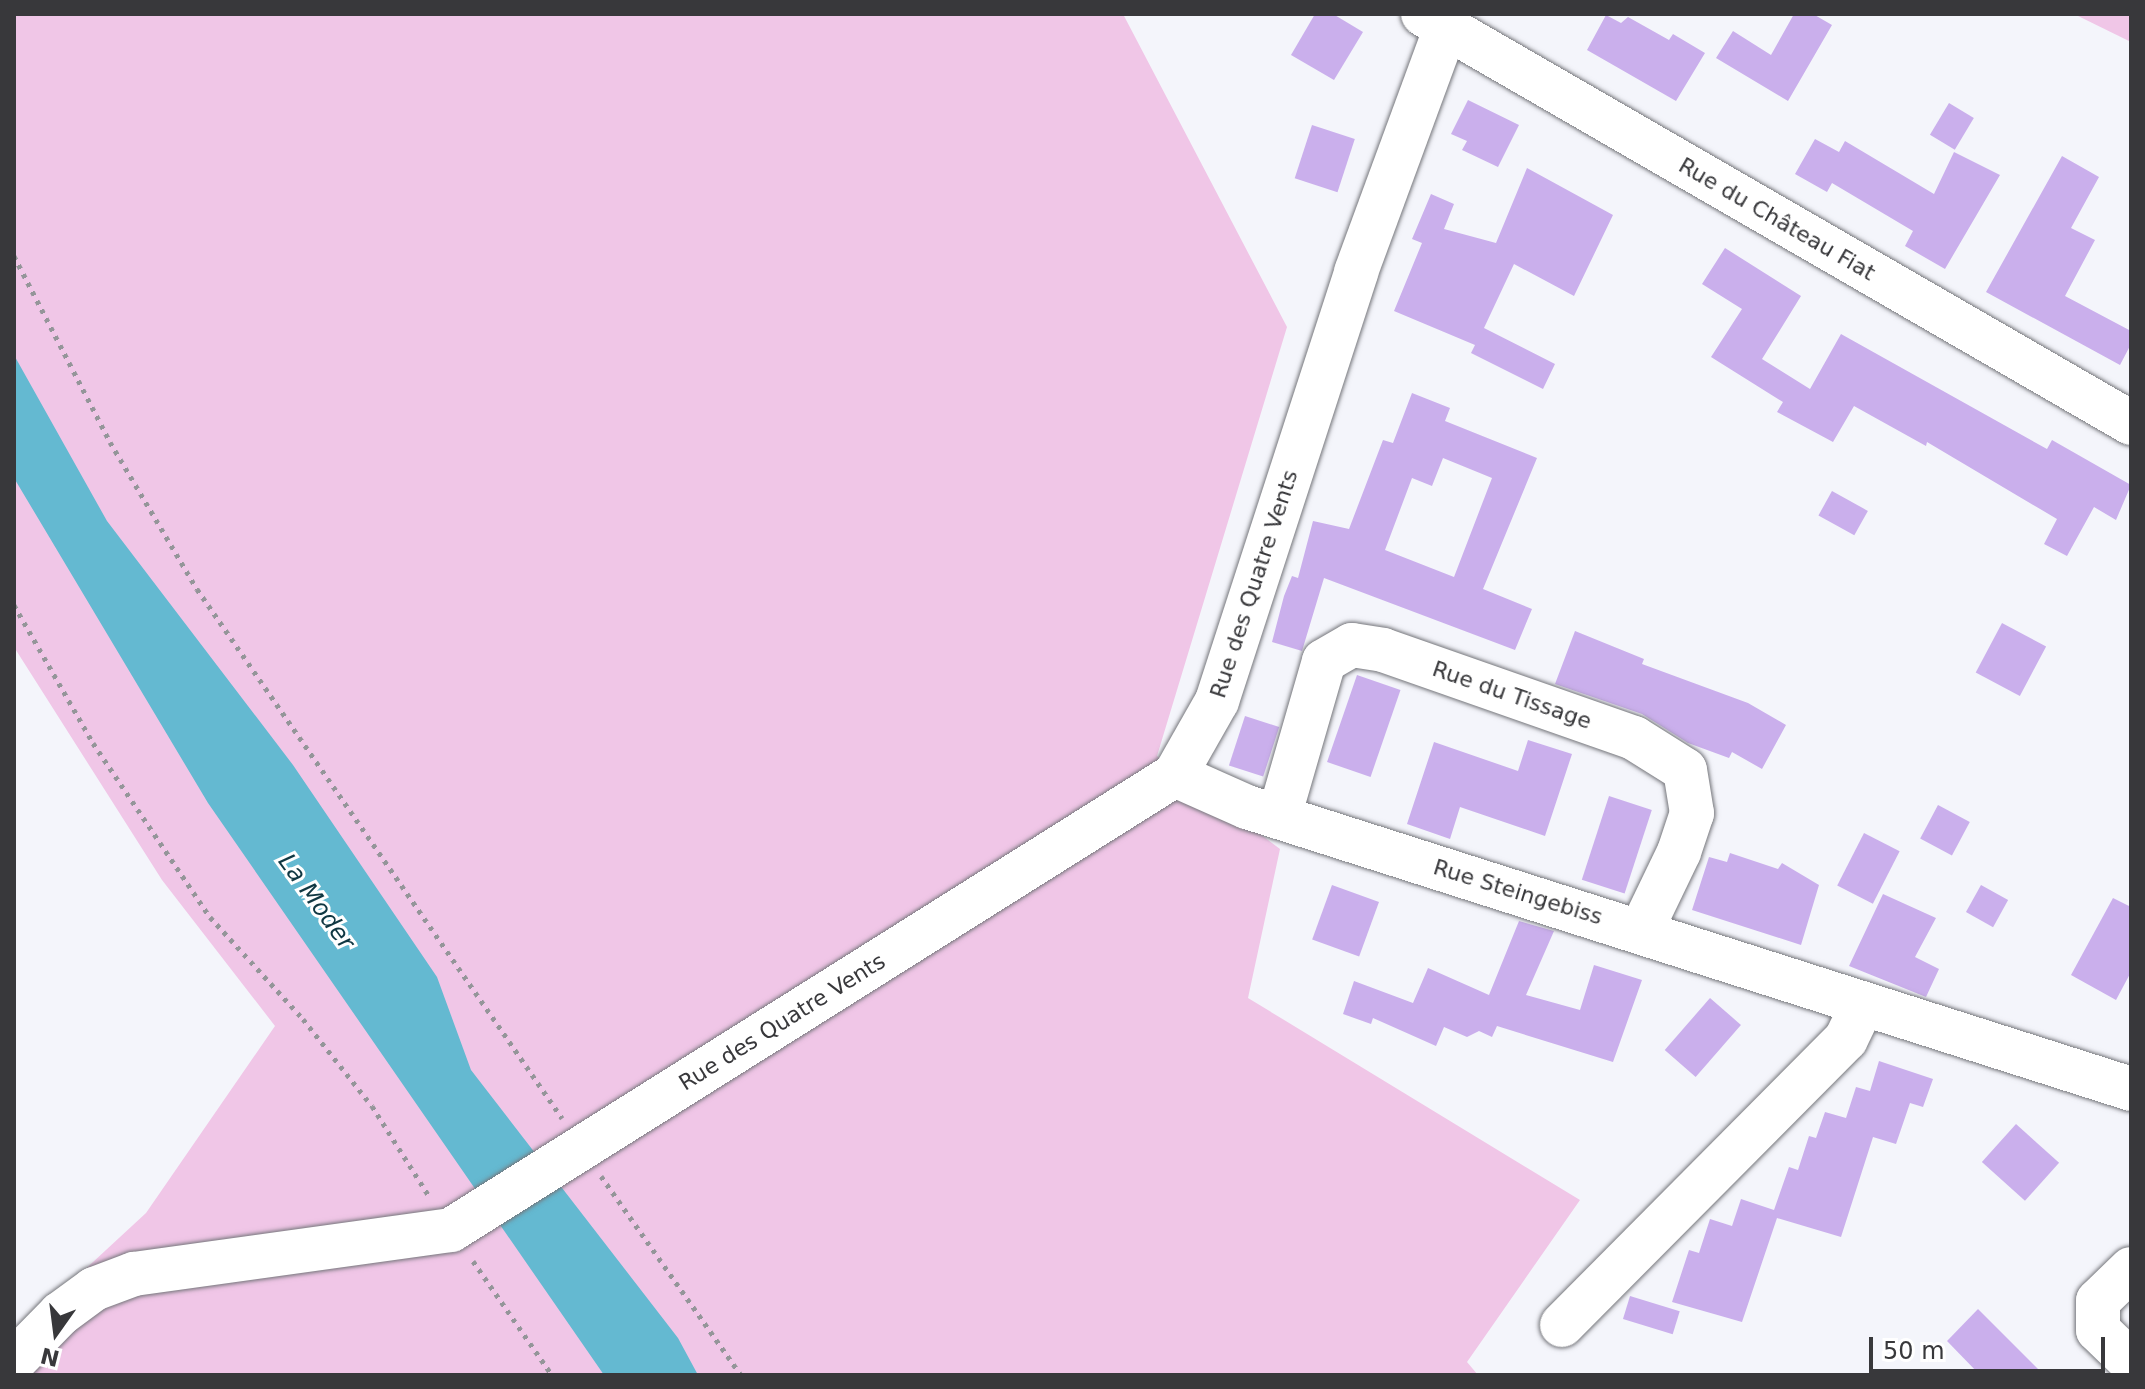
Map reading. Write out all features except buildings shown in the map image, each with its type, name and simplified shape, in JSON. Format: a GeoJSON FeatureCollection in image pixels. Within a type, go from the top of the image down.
{"type":"FeatureCollection","features":[{"type":"Feature","properties":{"kind":"street","name":"Rue du Château Fiat"},"geometry":{"type":"LineString","coordinates":[[1434,21],[2131,423]]}},
{"type":"Feature","properties":{"kind":"street","name":"Rue des Quatre Vents"},"geometry":{"type":"LineString","coordinates":[[451,1230],[1175,775],[1217,701],[1434,21]]}},
{"type":"Feature","properties":{"kind":"street","name":"Rue du Tissage"},"geometry":{"type":"LineString","coordinates":[[1279,817],[1324,661],[1352,645],[1383,650],[1634,738],[1685,770],[1692,813],[1679,852],[1641,931]]}},
{"type":"Feature","properties":{"kind":"street","name":"Rue Steingebiss"},"geometry":{"type":"LineString","coordinates":[[1175,775],[1279,817],[2131,1089]]}},
{"type":"Feature","properties":{"kind":"street"},"geometry":{"type":"LineString","coordinates":[[1562,1325],[1846,1039],[1863,1004]]}},
{"type":"Feature","properties":{"kind":"street"},"geometry":{"type":"LineString","coordinates":[[14,1361],[60,1314],[94,1289],[134,1274],[451,1230]]}},
{"type":"Feature","properties":{"kind":"street"},"geometry":{"type":"LineString","coordinates":[[2131,1269],[2098,1301],[2098,1330],[2131,1362]]}},
{"type":"Feature","properties":{"kind":"path"},"geometry":{"type":"LineString","coordinates":[[14,256],[110,442],[197,589],[574,1152],[741,1375]]}},
{"type":"Feature","properties":{"kind":"path"},"geometry":{"type":"LineString","coordinates":[[14,605],[93,743],[210,917],[303,1019],[372,1106],[451,1230],[552,1375]]}},
{"type":"Feature","properties":{"kind":"shaded area"},"geometry":{"type":"Polygon","coordinates":[[[14,14],[1123,14],[1287,327],[1157,756],[1280,849],[1248,998],[1580,1200],[1467,1362],[1478,1375],[14,1375],[26,1324],[146,1213],[275,1026],[162,880],[14,647],[14,14]]]}},
{"type":"Feature","properties":{"kind":"shaded area"},"geometry":{"type":"Polygon","coordinates":[[[2074,14],[2131,14],[2131,42],[2074,14]]]}},
{"type":"Feature","properties":{"kind":"water","name":"La Moder"},"geometry":{"type":"Polygon","coordinates":[[[14,355],[107,521],[293,765],[437,977],[471,1070],[678,1338],[698,1375],[604,1375],[208,803],[14,478],[14,355]]]}}]}
